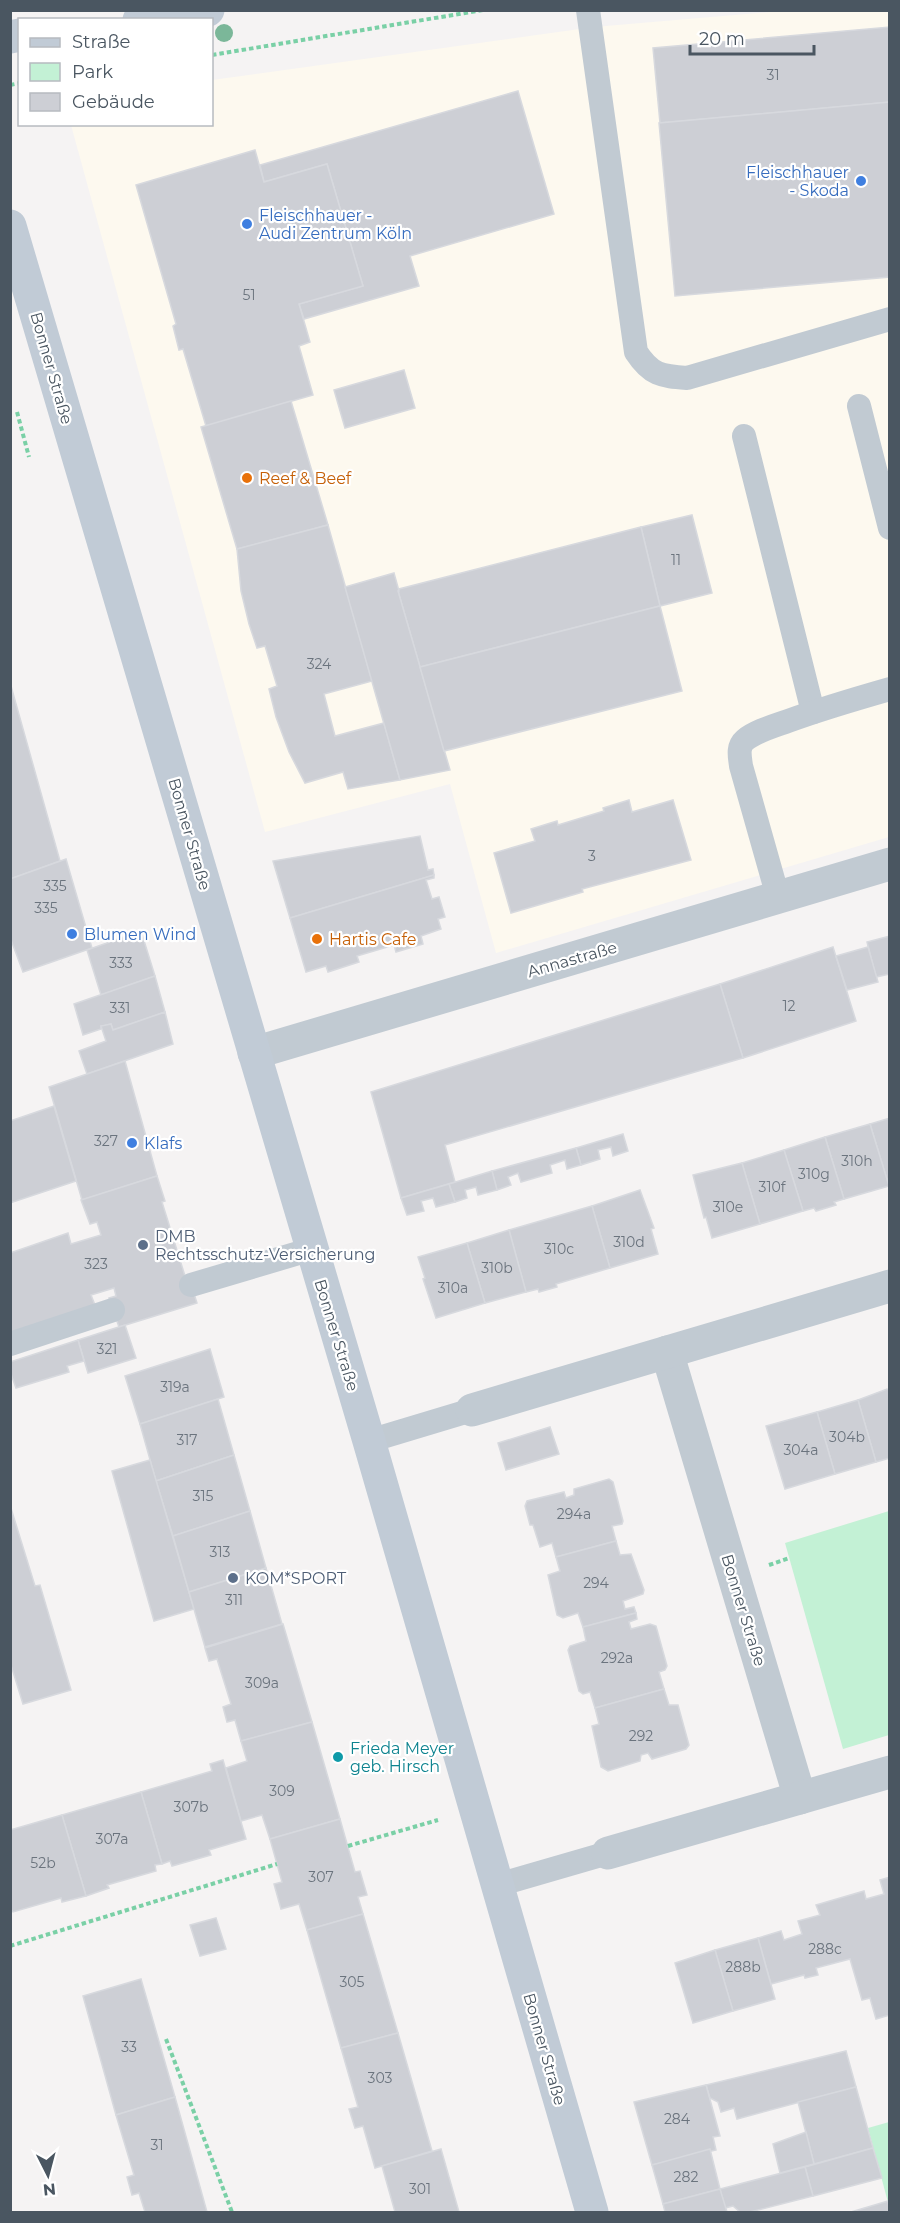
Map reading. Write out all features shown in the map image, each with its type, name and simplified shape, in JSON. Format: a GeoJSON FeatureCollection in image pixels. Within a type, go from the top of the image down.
{"type":"FeatureCollection","features":[{"type":"Feature","properties":{"kind":"main road"},"geometry":{"type":"LineString","coordinates":[[153,18],[208,10]]}},
{"type":"Feature","properties":{"kind":"main road","name":"Bonner Straße"},"geometry":{"type":"LineString","coordinates":[[10,226],[477,1809],[592,2212]]}},
{"type":"Feature","properties":{"kind":"street","name":"Annastraße"},"geometry":{"type":"LineString","coordinates":[[254,1053],[890,864]]}},
{"type":"Feature","properties":{"kind":"street"},"geometry":{"type":"LineString","coordinates":[[472,1410],[890,1286]]}},
{"type":"Feature","properties":{"kind":"street","name":"Bonner Straße"},"geometry":{"type":"LineString","coordinates":[[667,1352],[800,1798]]}},
{"type":"Feature","properties":{"kind":"street"},"geometry":{"type":"LineString","coordinates":[[608,1853],[890,1772]]}},
{"type":"Feature","properties":{"kind":"lane"},"geometry":{"type":"LineString","coordinates":[[588,10],[636,352],[646,368],[664,376],[687,378],[890,319]]}},
{"type":"Feature","properties":{"kind":"lane"},"geometry":{"type":"LineString","coordinates":[[859,406],[890,528]]}},
{"type":"Feature","properties":{"kind":"lane"},"geometry":{"type":"LineString","coordinates":[[744,436],[813,712]]}},
{"type":"Feature","properties":{"kind":"lane"},"geometry":{"type":"LineString","coordinates":[[778,897],[741,766],[739,751],[746,740],[767,729],[813,712],[890,689]]}},
{"type":"Feature","properties":{"kind":"lane"},"geometry":{"type":"LineString","coordinates":[[191,1285],[312,1249]]}},
{"type":"Feature","properties":{"kind":"lane"},"geometry":{"type":"LineString","coordinates":[[10,1344],[113,1310]]}},
{"type":"Feature","properties":{"kind":"lane"},"geometry":{"type":"LineString","coordinates":[[369,1442],[472,1410]]}},
{"type":"Feature","properties":{"kind":"lane"},"geometry":{"type":"LineString","coordinates":[[498,1885],[608,1853]]}},
{"type":"Feature","properties":{"kind":"path"},"geometry":{"type":"LineString","coordinates":[[213,55],[483,10]]}},
{"type":"Feature","properties":{"kind":"path"},"geometry":{"type":"LineString","coordinates":[[17,412],[29,457]]}},
{"type":"Feature","properties":{"kind":"path"},"geometry":{"type":"LineString","coordinates":[[348,1846],[477,1809]]}},
{"type":"Feature","properties":{"kind":"path"},"geometry":{"type":"LineString","coordinates":[[10,1946],[277,1864]]}},
{"type":"Feature","properties":{"kind":"path"},"geometry":{"type":"LineString","coordinates":[[166,2039],[232,2212]]}},
{"type":"Feature","properties":{"kind":"shaded area"},"geometry":{"type":"Polygon","coordinates":[[[783,11],[889,11],[889,837],[496,953],[450,784],[265,832],[71,126],[213,126],[213,80],[594,27],[783,11]]]}},
{"type":"Feature","properties":{"kind":"green space"},"geometry":{"type":"Polygon","coordinates":[[[889,1511],[889,1735],[843,1749],[785,1543],[889,1511]]]}},
{"type":"Feature","properties":{"kind":"green space"},"geometry":{"type":"Polygon","coordinates":[[[889,2122],[889,2206],[868,2128],[889,2122]]]}},
{"type":"Feature","properties":{"kind":"building"},"geometry":{"type":"Polygon","coordinates":[[[890,27],[890,102],[660,123],[653,48],[890,27]]]}},
{"type":"Feature","properties":{"kind":"building"},"geometry":{"type":"Polygon","coordinates":[[[518,91],[554,214],[410,256],[419,286],[304,319],[299,304],[363,286],[327,164],[264,182],[260,165],[518,91]]]}},
{"type":"Feature","properties":{"kind":"building"},"geometry":{"type":"Polygon","coordinates":[[[890,102],[890,277],[675,296],[659,123],[890,102]]]}},
{"type":"Feature","properties":{"kind":"building"},"geometry":{"type":"Polygon","coordinates":[[[255,150],[264,182],[327,164],[363,286],[299,304],[310,342],[299,346],[313,395],[206,426],[183,349],[179,350],[173,326],[176,324],[136,185],[255,150]]]}},
{"type":"Feature","properties":{"kind":"building"},"geometry":{"type":"Polygon","coordinates":[[[404,370],[415,408],[345,428],[334,390],[404,370]]]}},
{"type":"Feature","properties":{"kind":"building"},"geometry":{"type":"Polygon","coordinates":[[[291,401],[328,525],[237,549],[201,427],[291,401]]]}},
{"type":"Feature","properties":{"kind":"building"},"geometry":{"type":"Polygon","coordinates":[[[692,515],[712,593],[660,606],[641,527],[692,515]]]}},
{"type":"Feature","properties":{"kind":"building"},"geometry":{"type":"Polygon","coordinates":[[[328,525],[372,681],[324,694],[335,736],[384,723],[400,780],[348,789],[343,772],[305,783],[289,752],[276,717],[269,689],[277,686],[265,646],[257,648],[249,624],[241,591],[237,549],[328,525]]]}},
{"type":"Feature","properties":{"kind":"building"},"geometry":{"type":"Polygon","coordinates":[[[641,527],[660,606],[420,667],[399,589],[641,527]]]}},
{"type":"Feature","properties":{"kind":"building"},"geometry":{"type":"Polygon","coordinates":[[[394,573],[450,770],[400,780],[345,587],[394,573]]]}},
{"type":"Feature","properties":{"kind":"building"},"geometry":{"type":"Polygon","coordinates":[[[660,606],[682,691],[444,751],[420,667],[660,606]]]}},
{"type":"Feature","properties":{"kind":"building"},"geometry":{"type":"Polygon","coordinates":[[[10,686],[60,861],[10,879],[10,686]]]}},
{"type":"Feature","properties":{"kind":"building"},"geometry":{"type":"Polygon","coordinates":[[[629,800],[632,812],[673,800],[691,860],[582,889],[583,892],[511,913],[494,853],[535,841],[531,829],[557,821],[558,825],[604,811],[603,808],[629,800]]]}},
{"type":"Feature","properties":{"kind":"building"},"geometry":{"type":"Polygon","coordinates":[[[420,836],[428,870],[433,869],[434,875],[290,918],[273,861],[420,836]]]}},
{"type":"Feature","properties":{"kind":"building"},"geometry":{"type":"Polygon","coordinates":[[[66,859],[92,948],[23,972],[10,937],[10,879],[66,859]]]}},
{"type":"Feature","properties":{"kind":"building"},"geometry":{"type":"Polygon","coordinates":[[[434,875],[434,878],[426,880],[432,899],[439,897],[445,917],[438,919],[441,929],[421,936],[423,944],[396,952],[394,945],[357,956],[359,962],[328,972],[326,966],[306,972],[290,918],[434,875]]]}},
{"type":"Feature","properties":{"kind":"building"},"geometry":{"type":"Polygon","coordinates":[[[141,931],[155,976],[101,995],[87,950],[141,931]]]}},
{"type":"Feature","properties":{"kind":"building"},"geometry":{"type":"Polygon","coordinates":[[[890,936],[890,974],[876,977],[867,942],[890,936]]]}},
{"type":"Feature","properties":{"kind":"building"},"geometry":{"type":"Polygon","coordinates":[[[833,947],[856,1021],[743,1058],[720,984],[833,947]]]}},
{"type":"Feature","properties":{"kind":"building"},"geometry":{"type":"Polygon","coordinates":[[[868,947],[878,982],[847,990],[836,956],[868,947]]]}},
{"type":"Feature","properties":{"kind":"building"},"geometry":{"type":"Polygon","coordinates":[[[155,976],[165,1012],[113,1030],[111,1024],[101,1026],[101,1029],[83,1035],[74,1004],[155,976]]]}},
{"type":"Feature","properties":{"kind":"building"},"geometry":{"type":"Polygon","coordinates":[[[720,984],[743,1058],[445,1145],[455,1182],[401,1198],[371,1092],[720,984]]]}},
{"type":"Feature","properties":{"kind":"building"},"geometry":{"type":"Polygon","coordinates":[[[165,1012],[173,1044],[87,1074],[79,1051],[106,1041],[101,1026],[111,1024],[113,1030],[165,1012]]]}},
{"type":"Feature","properties":{"kind":"building"},"geometry":{"type":"Polygon","coordinates":[[[125,1061],[157,1176],[82,1200],[49,1087],[125,1061]]]}},
{"type":"Feature","properties":{"kind":"building"},"geometry":{"type":"Polygon","coordinates":[[[54,1106],[76,1181],[10,1203],[10,1121],[54,1106]]]}},
{"type":"Feature","properties":{"kind":"building"},"geometry":{"type":"Polygon","coordinates":[[[890,1118],[890,1186],[889,1186],[870,1124],[890,1118]]]}},
{"type":"Feature","properties":{"kind":"building"},"geometry":{"type":"Polygon","coordinates":[[[870,1124],[889,1186],[844,1199],[825,1137],[870,1124]]]}},
{"type":"Feature","properties":{"kind":"building"},"geometry":{"type":"Polygon","coordinates":[[[623,1134],[628,1151],[613,1156],[611,1147],[598,1150],[600,1159],[581,1165],[576,1148],[623,1134]]]}},
{"type":"Feature","properties":{"kind":"building"},"geometry":{"type":"Polygon","coordinates":[[[825,1137],[844,1199],[834,1202],[836,1205],[816,1211],[814,1208],[803,1211],[784,1150],[825,1137]]]}},
{"type":"Feature","properties":{"kind":"building"},"geometry":{"type":"Polygon","coordinates":[[[576,1148],[581,1165],[567,1169],[565,1160],[550,1165],[552,1173],[521,1182],[518,1173],[508,1177],[511,1185],[497,1190],[492,1171],[576,1148]]]}},
{"type":"Feature","properties":{"kind":"building"},"geometry":{"type":"Polygon","coordinates":[[[784,1150],[803,1211],[760,1224],[742,1163],[784,1150]]]}},
{"type":"Feature","properties":{"kind":"building"},"geometry":{"type":"Polygon","coordinates":[[[742,1163],[760,1224],[712,1238],[706,1217],[704,1218],[693,1175],[742,1163]]]}},
{"type":"Feature","properties":{"kind":"building"},"geometry":{"type":"Polygon","coordinates":[[[492,1171],[497,1190],[478,1195],[476,1187],[465,1190],[467,1198],[455,1202],[449,1184],[492,1171]]]}},
{"type":"Feature","properties":{"kind":"building"},"geometry":{"type":"Polygon","coordinates":[[[157,1176],[165,1201],[162,1202],[185,1276],[188,1275],[197,1303],[119,1327],[109,1298],[116,1296],[114,1288],[91,1295],[95,1305],[10,1335],[10,1253],[68,1233],[71,1244],[101,1235],[97,1222],[90,1224],[81,1200],[157,1176]]]}},
{"type":"Feature","properties":{"kind":"building"},"geometry":{"type":"Polygon","coordinates":[[[449,1184],[455,1202],[436,1207],[433,1198],[421,1201],[424,1211],[407,1215],[401,1198],[449,1184]]]}},
{"type":"Feature","properties":{"kind":"building"},"geometry":{"type":"Polygon","coordinates":[[[640,1190],[654,1228],[651,1229],[658,1254],[610,1268],[592,1206],[640,1190]]]}},
{"type":"Feature","properties":{"kind":"building"},"geometry":{"type":"Polygon","coordinates":[[[592,1206],[610,1268],[556,1284],[557,1287],[539,1292],[538,1289],[526,1292],[509,1230],[592,1206]]]}},
{"type":"Feature","properties":{"kind":"building"},"geometry":{"type":"Polygon","coordinates":[[[509,1230],[526,1292],[485,1303],[467,1243],[509,1230]]]}},
{"type":"Feature","properties":{"kind":"building"},"geometry":{"type":"Polygon","coordinates":[[[467,1243],[485,1303],[436,1318],[418,1257],[467,1243]]]}},
{"type":"Feature","properties":{"kind":"building"},"geometry":{"type":"Polygon","coordinates":[[[125,1325],[136,1358],[88,1373],[78,1340],[125,1325]]]}},
{"type":"Feature","properties":{"kind":"building"},"geometry":{"type":"Polygon","coordinates":[[[78,1340],[84,1361],[67,1366],[69,1372],[16,1388],[10,1371],[10,1362],[78,1340]]]}},
{"type":"Feature","properties":{"kind":"building"},"geometry":{"type":"Polygon","coordinates":[[[210,1349],[224,1397],[140,1424],[125,1376],[210,1349]]]}},
{"type":"Feature","properties":{"kind":"building"},"geometry":{"type":"Polygon","coordinates":[[[887,1389],[890,1391],[890,1458],[876,1462],[858,1400],[887,1389]]]}},
{"type":"Feature","properties":{"kind":"building"},"geometry":{"type":"Polygon","coordinates":[[[218,1399],[234,1455],[156,1481],[140,1424],[218,1399]]]}},
{"type":"Feature","properties":{"kind":"building"},"geometry":{"type":"Polygon","coordinates":[[[858,1400],[876,1462],[835,1474],[817,1412],[858,1400]]]}},
{"type":"Feature","properties":{"kind":"building"},"geometry":{"type":"Polygon","coordinates":[[[817,1412],[835,1474],[785,1489],[766,1426],[817,1412]]]}},
{"type":"Feature","properties":{"kind":"building"},"geometry":{"type":"Polygon","coordinates":[[[550,1427],[559,1454],[506,1470],[498,1443],[550,1427]]]}},
{"type":"Feature","properties":{"kind":"building"},"geometry":{"type":"Polygon","coordinates":[[[234,1455],[250,1511],[173,1536],[156,1481],[234,1455]]]}},
{"type":"Feature","properties":{"kind":"building"},"geometry":{"type":"Polygon","coordinates":[[[150,1460],[194,1609],[154,1621],[112,1471],[150,1460]]]}},
{"type":"Feature","properties":{"kind":"building"},"geometry":{"type":"Polygon","coordinates":[[[609,1479],[613,1482],[623,1521],[622,1524],[612,1526],[616,1541],[556,1557],[552,1543],[540,1547],[533,1525],[530,1525],[525,1506],[527,1501],[564,1492],[566,1498],[574,1495],[574,1489],[609,1479]]]}},
{"type":"Feature","properties":{"kind":"building"},"geometry":{"type":"Polygon","coordinates":[[[10,1505],[35,1586],[40,1585],[71,1690],[23,1704],[10,1662],[10,1505]]]}},
{"type":"Feature","properties":{"kind":"building"},"geometry":{"type":"Polygon","coordinates":[[[250,1511],[266,1568],[189,1592],[173,1536],[250,1511]]]}},
{"type":"Feature","properties":{"kind":"building"},"geometry":{"type":"Polygon","coordinates":[[[616,1541],[620,1555],[631,1554],[644,1590],[643,1594],[623,1601],[625,1609],[634,1607],[636,1613],[583,1627],[578,1613],[563,1618],[557,1615],[548,1575],[560,1571],[556,1557],[616,1541]]]}},
{"type":"Feature","properties":{"kind":"building"},"geometry":{"type":"Polygon","coordinates":[[[266,1568],[282,1624],[205,1647],[189,1592],[266,1568]]]}},
{"type":"Feature","properties":{"kind":"building"},"geometry":{"type":"Polygon","coordinates":[[[636,1613],[637,1619],[629,1622],[631,1629],[650,1624],[656,1626],[667,1666],[665,1670],[659,1672],[664,1689],[595,1708],[590,1692],[583,1694],[579,1691],[568,1650],[570,1646],[586,1641],[583,1627],[636,1613]]]}},
{"type":"Feature","properties":{"kind":"building"},"geometry":{"type":"Polygon","coordinates":[[[283,1624],[312,1722],[241,1741],[235,1720],[227,1722],[223,1707],[231,1704],[217,1659],[209,1661],[205,1648],[283,1624]]]}},
{"type":"Feature","properties":{"kind":"building"},"geometry":{"type":"Polygon","coordinates":[[[664,1689],[669,1705],[678,1705],[689,1745],[686,1749],[652,1759],[648,1753],[641,1755],[640,1761],[608,1771],[601,1767],[592,1726],[599,1724],[595,1708],[664,1689]]]}},
{"type":"Feature","properties":{"kind":"building"},"geometry":{"type":"Polygon","coordinates":[[[312,1722],[340,1819],[270,1839],[262,1815],[241,1821],[226,1768],[247,1761],[241,1741],[312,1722]]]}},
{"type":"Feature","properties":{"kind":"building"},"geometry":{"type":"Polygon","coordinates":[[[223,1760],[246,1839],[209,1850],[211,1855],[172,1866],[170,1861],[162,1864],[141,1792],[212,1771],[210,1764],[223,1760]]]}},
{"type":"Feature","properties":{"kind":"building"},"geometry":{"type":"Polygon","coordinates":[[[141,1792],[162,1864],[155,1865],[156,1871],[107,1885],[109,1888],[86,1896],[62,1815],[141,1792]]]}},
{"type":"Feature","properties":{"kind":"building"},"geometry":{"type":"Polygon","coordinates":[[[62,1815],[86,1896],[62,1902],[61,1898],[13,1912],[10,1908],[10,1830],[62,1815]]]}},
{"type":"Feature","properties":{"kind":"building"},"geometry":{"type":"Polygon","coordinates":[[[340,1819],[355,1872],[360,1871],[367,1895],[358,1897],[363,1914],[307,1930],[299,1904],[281,1909],[274,1884],[282,1882],[270,1839],[340,1819]]]}},
{"type":"Feature","properties":{"kind":"building"},"geometry":{"type":"Polygon","coordinates":[[[890,1877],[890,2015],[876,2019],[870,1998],[862,2000],[850,1959],[816,1968],[818,1975],[805,1978],[804,1975],[771,1984],[758,1938],[781,1931],[784,1940],[802,1934],[798,1921],[820,1915],[816,1905],[864,1891],[866,1899],[884,1894],[880,1880],[890,1877]]]}},
{"type":"Feature","properties":{"kind":"building"},"geometry":{"type":"Polygon","coordinates":[[[363,1914],[398,2033],[341,2048],[307,1930],[363,1914]]]}},
{"type":"Feature","properties":{"kind":"building"},"geometry":{"type":"Polygon","coordinates":[[[216,1918],[226,1949],[200,1956],[190,1925],[216,1918]]]}},
{"type":"Feature","properties":{"kind":"building"},"geometry":{"type":"Polygon","coordinates":[[[758,1938],[775,1999],[733,2011],[715,1950],[758,1938]]]}},
{"type":"Feature","properties":{"kind":"building"},"geometry":{"type":"Polygon","coordinates":[[[715,1950],[733,2011],[693,2023],[675,1963],[715,1950]]]}},
{"type":"Feature","properties":{"kind":"building"},"geometry":{"type":"Polygon","coordinates":[[[141,1979],[175,2097],[116,2115],[83,1996],[141,1979]]]}},
{"type":"Feature","properties":{"kind":"building"},"geometry":{"type":"Polygon","coordinates":[[[398,2033],[432,2151],[375,2168],[363,2126],[355,2128],[349,2109],[358,2107],[341,2048],[398,2033]]]}},
{"type":"Feature","properties":{"kind":"building"},"geometry":{"type":"Polygon","coordinates":[[[846,2051],[856,2087],[737,2119],[734,2108],[721,2112],[718,2102],[710,2098],[706,2085],[846,2051]]]}},
{"type":"Feature","properties":{"kind":"building"},"geometry":{"type":"Polygon","coordinates":[[[706,2085],[720,2136],[713,2137],[716,2150],[652,2165],[634,2102],[706,2085]]]}},
{"type":"Feature","properties":{"kind":"building"},"geometry":{"type":"Polygon","coordinates":[[[856,2087],[873,2148],[814,2164],[798,2102],[856,2087]]]}},
{"type":"Feature","properties":{"kind":"building"},"geometry":{"type":"Polygon","coordinates":[[[175,2097],[207,2212],[145,2212],[139,2193],[132,2195],[127,2177],[134,2175],[116,2115],[175,2097]]]}},
{"type":"Feature","properties":{"kind":"building"},"geometry":{"type":"Polygon","coordinates":[[[806,2132],[814,2164],[780,2173],[773,2144],[806,2132]]]}},
{"type":"Feature","properties":{"kind":"building"},"geometry":{"type":"Polygon","coordinates":[[[873,2148],[882,2178],[813,2196],[805,2167],[873,2148]]]}},
{"type":"Feature","properties":{"kind":"building"},"geometry":{"type":"Polygon","coordinates":[[[441,2149],[459,2212],[395,2212],[382,2166],[441,2149]]]}},
{"type":"Feature","properties":{"kind":"building"},"geometry":{"type":"Polygon","coordinates":[[[710,2149],[720,2189],[663,2204],[652,2165],[710,2149]]]}},
{"type":"Feature","properties":{"kind":"building"},"geometry":{"type":"Polygon","coordinates":[[[805,2167],[813,2196],[750,2212],[740,2212],[733,2206],[725,2208],[720,2189],[805,2167]]]}},
{"type":"Feature","properties":{"kind":"building"},"geometry":{"type":"Polygon","coordinates":[[[720,2189],[727,2212],[665,2212],[663,2204],[720,2189]]]}},
{"type":"Feature","properties":{"kind":"building"},"geometry":{"type":"Polygon","coordinates":[[[888,2201],[890,2212],[851,2212],[888,2201]]]}},
{"type":"Feature","properties":{"kind":"place","name":"Fleischhauer - Skoda"},"geometry":{"type":"Point","coordinates":[861,181]}},
{"type":"Feature","properties":{"kind":"place","name":"Fleischhauer - Audi Zentrum Köln"},"geometry":{"type":"Point","coordinates":[247,224]}},
{"type":"Feature","properties":{"kind":"place","name":"Reef & Beef"},"geometry":{"type":"Point","coordinates":[247,478]}},
{"type":"Feature","properties":{"kind":"place","name":"Blumen Wind"},"geometry":{"type":"Point","coordinates":[72,934]}},
{"type":"Feature","properties":{"kind":"place","name":"Hartis Cafe"},"geometry":{"type":"Point","coordinates":[317,939]}},
{"type":"Feature","properties":{"kind":"place","name":"Klafs"},"geometry":{"type":"Point","coordinates":[132,1143]}},
{"type":"Feature","properties":{"kind":"place","name":"DMB Rechtsschutz-Versicherung"},"geometry":{"type":"Point","coordinates":[143,1245]}},
{"type":"Feature","properties":{"kind":"place","name":"KOM*SPORT"},"geometry":{"type":"Point","coordinates":[233,1578]}},
{"type":"Feature","properties":{"kind":"place","name":"Frieda Meyer geb. Hirsch"},"geometry":{"type":"Point","coordinates":[338,1757]}}]}
